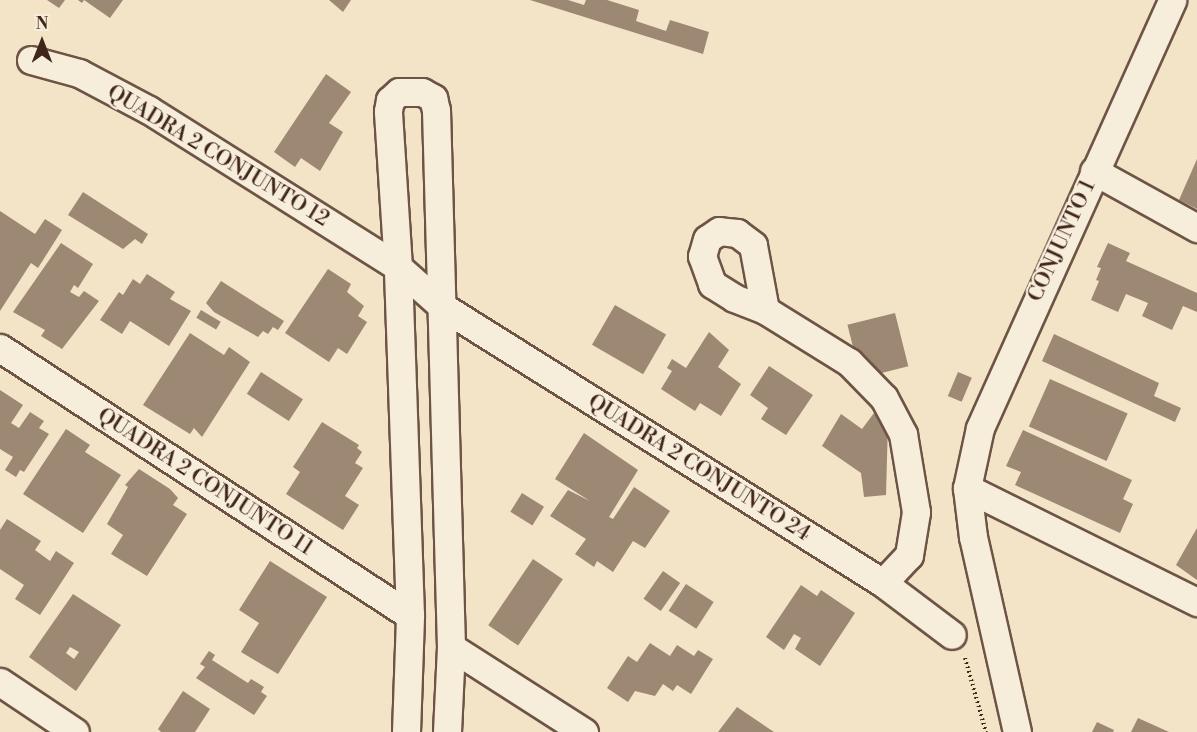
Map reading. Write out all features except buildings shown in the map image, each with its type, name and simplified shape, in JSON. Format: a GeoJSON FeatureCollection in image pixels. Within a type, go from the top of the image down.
{"type":"FeatureCollection","features":[{"type":"Feature","properties":{"kind":"street","name":"CONJUNTO 1"},"geometry":{"type":"LineString","coordinates":[[967,488],[984,417],[1172,0]]}},
{"type":"Feature","properties":{"kind":"street","name":"QUADRA 2 CONJUNTO 12"},"geometry":{"type":"LineString","coordinates":[[31,60],[79,73],[149,110],[398,267],[443,306]]}},
{"type":"Feature","properties":{"kind":"street"},"geometry":{"type":"LineString","coordinates":[[406,732],[410,615],[398,267],[388,111],[390,100],[399,93],[422,93],[432,98],[436,110],[451,647],[447,732]]}},
{"type":"Feature","properties":{"kind":"street"},"geometry":{"type":"LineString","coordinates":[[1094,171],[1197,228]]}},
{"type":"Feature","properties":{"kind":"street","name":"QUADRA 2 CONJUNTO 24"},"geometry":{"type":"LineString","coordinates":[[443,306],[883,583],[952,635]]}},
{"type":"Feature","properties":{"kind":"street"},"geometry":{"type":"LineString","coordinates":[[765,310],[849,362],[884,398],[903,434],[916,512],[909,555],[883,583]]}},
{"type":"Feature","properties":{"kind":"street","name":"QUADRA 2 CONJUNTO 11"},"geometry":{"type":"LineString","coordinates":[[0,348],[410,615]]}},
{"type":"Feature","properties":{"kind":"street"},"geometry":{"type":"LineString","coordinates":[[967,488],[1197,602]]}},
{"type":"Feature","properties":{"kind":"street"},"geometry":{"type":"LineString","coordinates":[[967,488],[973,537],[1017,732]]}},
{"type":"Feature","properties":{"kind":"street"},"geometry":{"type":"LineString","coordinates":[[451,647],[584,732]]}},
{"type":"Feature","properties":{"kind":"street"},"geometry":{"type":"LineString","coordinates":[[0,682],[75,732]]}},
{"type":"Feature","properties":{"kind":"path"},"geometry":{"type":"LineString","coordinates":[[952,635],[966,660],[986,732]]}}]}
